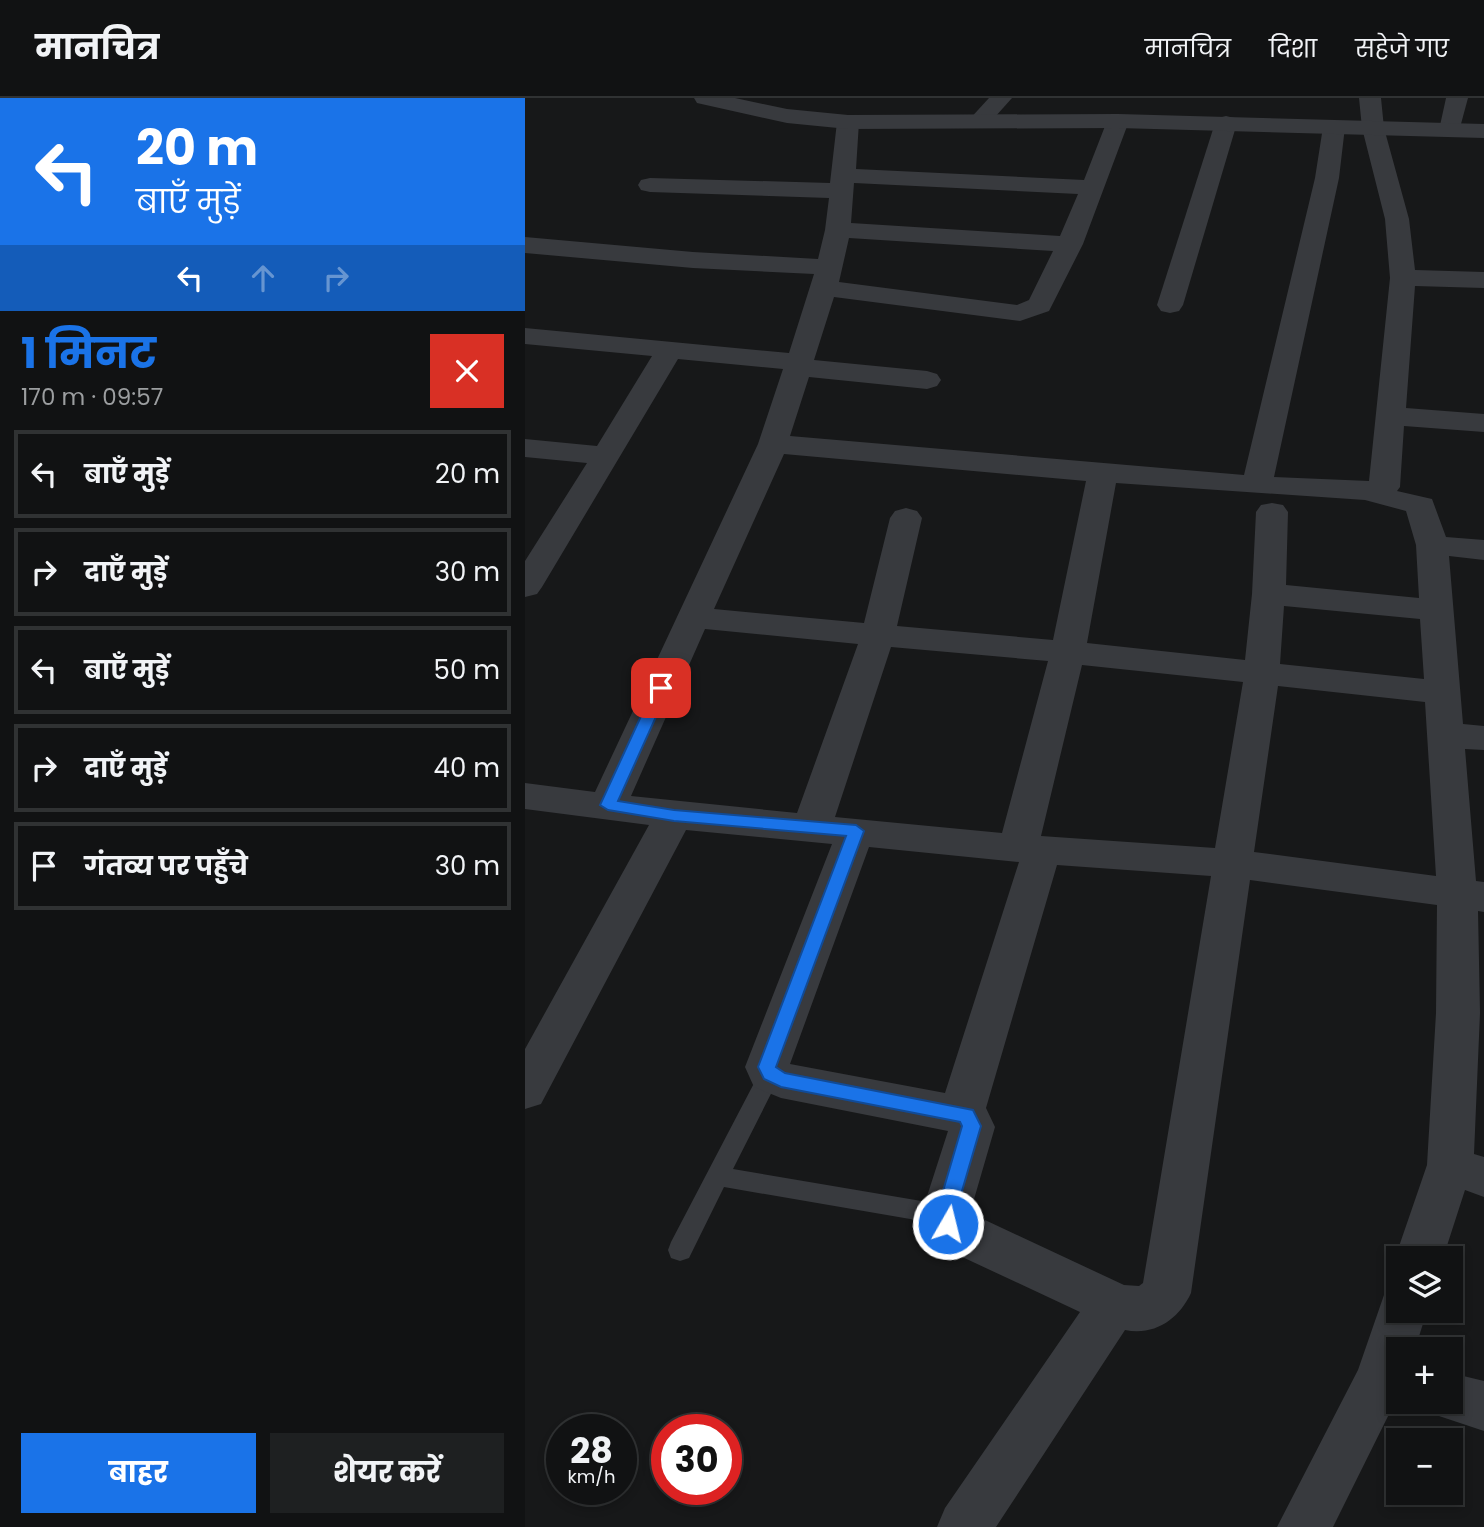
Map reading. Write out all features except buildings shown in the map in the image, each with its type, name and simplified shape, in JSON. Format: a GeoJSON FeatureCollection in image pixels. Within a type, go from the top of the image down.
{"type":"FeatureCollection","features":[{"type":"Feature","properties":{"kind":"street"},"geometry":{"type":"LineString","coordinates":[[705,98],[776,114],[848,122],[1226,122],[1484,131]]}},
{"type":"Feature","properties":{"kind":"street"},"geometry":{"type":"LineString","coordinates":[[978,122],[1001,98]]}},
{"type":"Feature","properties":{"kind":"street"},"geometry":{"type":"LineString","coordinates":[[773,444],[926,455],[1103,473],[1264,499],[1373,491],[1385,485],[1403,278],[1397,219],[1373,128],[1370,98]]}},
{"type":"Feature","properties":{"kind":"street"},"geometry":{"type":"LineString","coordinates":[[1450,130],[1457,98]]}},
{"type":"Feature","properties":{"kind":"street"},"geometry":{"type":"LineString","coordinates":[[525,245],[693,260],[826,278],[1002,311],[1029,311],[1040,305],[1069,244],[1094,188],[1118,121]]}},
{"type":"Feature","properties":{"kind":"street"},"geometry":{"type":"LineString","coordinates":[[608,805],[773,444],[826,278],[838,230],[848,122]]}},
{"type":"Feature","properties":{"kind":"street"},"geometry":{"type":"LineString","coordinates":[[1170,305],[1226,122]]}},
{"type":"Feature","properties":{"kind":"street"},"geometry":{"type":"LineString","coordinates":[[856,831],[767,1067],[770,1074],[781,1080],[970,1119],[972,1126],[946,1215],[948,1224],[960,1233],[1114,1304],[1131,1310],[1153,1307],[1166,1293],[1208,1018],[1235,864],[1262,676],[1262,641],[1269,594],[1264,499],[1327,178],[1333,127]]}},
{"type":"Feature","properties":{"kind":"street"},"geometry":{"type":"LineString","coordinates":[[650,185],[841,183],[1094,188]]}},
{"type":"Feature","properties":{"kind":"street"},"geometry":{"type":"LineString","coordinates":[[838,230],[1069,244]]}},
{"type":"Feature","properties":{"kind":"street"},"geometry":{"type":"LineString","coordinates":[[1403,278],[1484,280]]}},
{"type":"Feature","properties":{"kind":"street"},"geometry":{"type":"LineString","coordinates":[[525,336],[927,380]]}},
{"type":"Feature","properties":{"kind":"street"},"geometry":{"type":"LineString","coordinates":[[525,587],[669,351]]}},
{"type":"Feature","properties":{"kind":"street"},"geometry":{"type":"LineString","coordinates":[[1392,416],[1484,423]]}},
{"type":"Feature","properties":{"kind":"street"},"geometry":{"type":"LineString","coordinates":[[525,448],[607,456]]}},
{"type":"Feature","properties":{"kind":"street"},"geometry":{"type":"LineString","coordinates":[[961,1115],[1030,849],[1103,473]]}},
{"type":"Feature","properties":{"kind":"street"},"geometry":{"type":"LineString","coordinates":[[1373,491],[1385,500],[1421,506],[1432,545],[1444,693],[1465,736],[1471,1015],[1467,1171],[1426,1246]]}},
{"type":"Feature","properties":{"kind":"street"},"geometry":{"type":"LineString","coordinates":[[812,827],[878,635],[906,518]]}},
{"type":"Feature","properties":{"kind":"street"},"geometry":{"type":"LineString","coordinates":[[1432,545],[1484,550]]}},
{"type":"Feature","properties":{"kind":"street"},"geometry":{"type":"LineString","coordinates":[[1269,594],[1436,610]]}},
{"type":"Feature","properties":{"kind":"street"},"geometry":{"type":"LineString","coordinates":[[694,618],[1068,652],[1262,676],[1444,693]]}},
{"type":"Feature","properties":{"kind":"street"},"geometry":{"type":"LineString","coordinates":[[525,796],[674,815],[1030,849],[1235,864],[1470,896]]}},
{"type":"Feature","properties":{"kind":"street"},"geometry":{"type":"LineString","coordinates":[[525,1091],[674,815]]}},
{"type":"Feature","properties":{"kind":"street"},"geometry":{"type":"LineString","coordinates":[[964,1527],[1114,1304]]}},
{"type":"Feature","properties":{"kind":"street"},"geometry":{"type":"LineString","coordinates":[[1304,1527],[1386,1384]]}},
{"type":"Feature","properties":{"kind":"street"},"geometry":{"type":"LineString","coordinates":[[1463,1400],[1484,1406]]}},
{"type":"Feature","properties":{"kind":"lane"},"geometry":{"type":"LineString","coordinates":[[680,1250],[770,1074]]}},
{"type":"Feature","properties":{"kind":"lane"},"geometry":{"type":"LineString","coordinates":[[718,1176],[946,1215]]}},
{"type":"Feature","properties":{"kind":"route"},"geometry":{"type":"LineString","coordinates":[[661,688],[608,805],[674,815],[856,831],[767,1067],[770,1074],[781,1080],[967,1116],[972,1126],[946,1215],[948,1224]]}}]}
